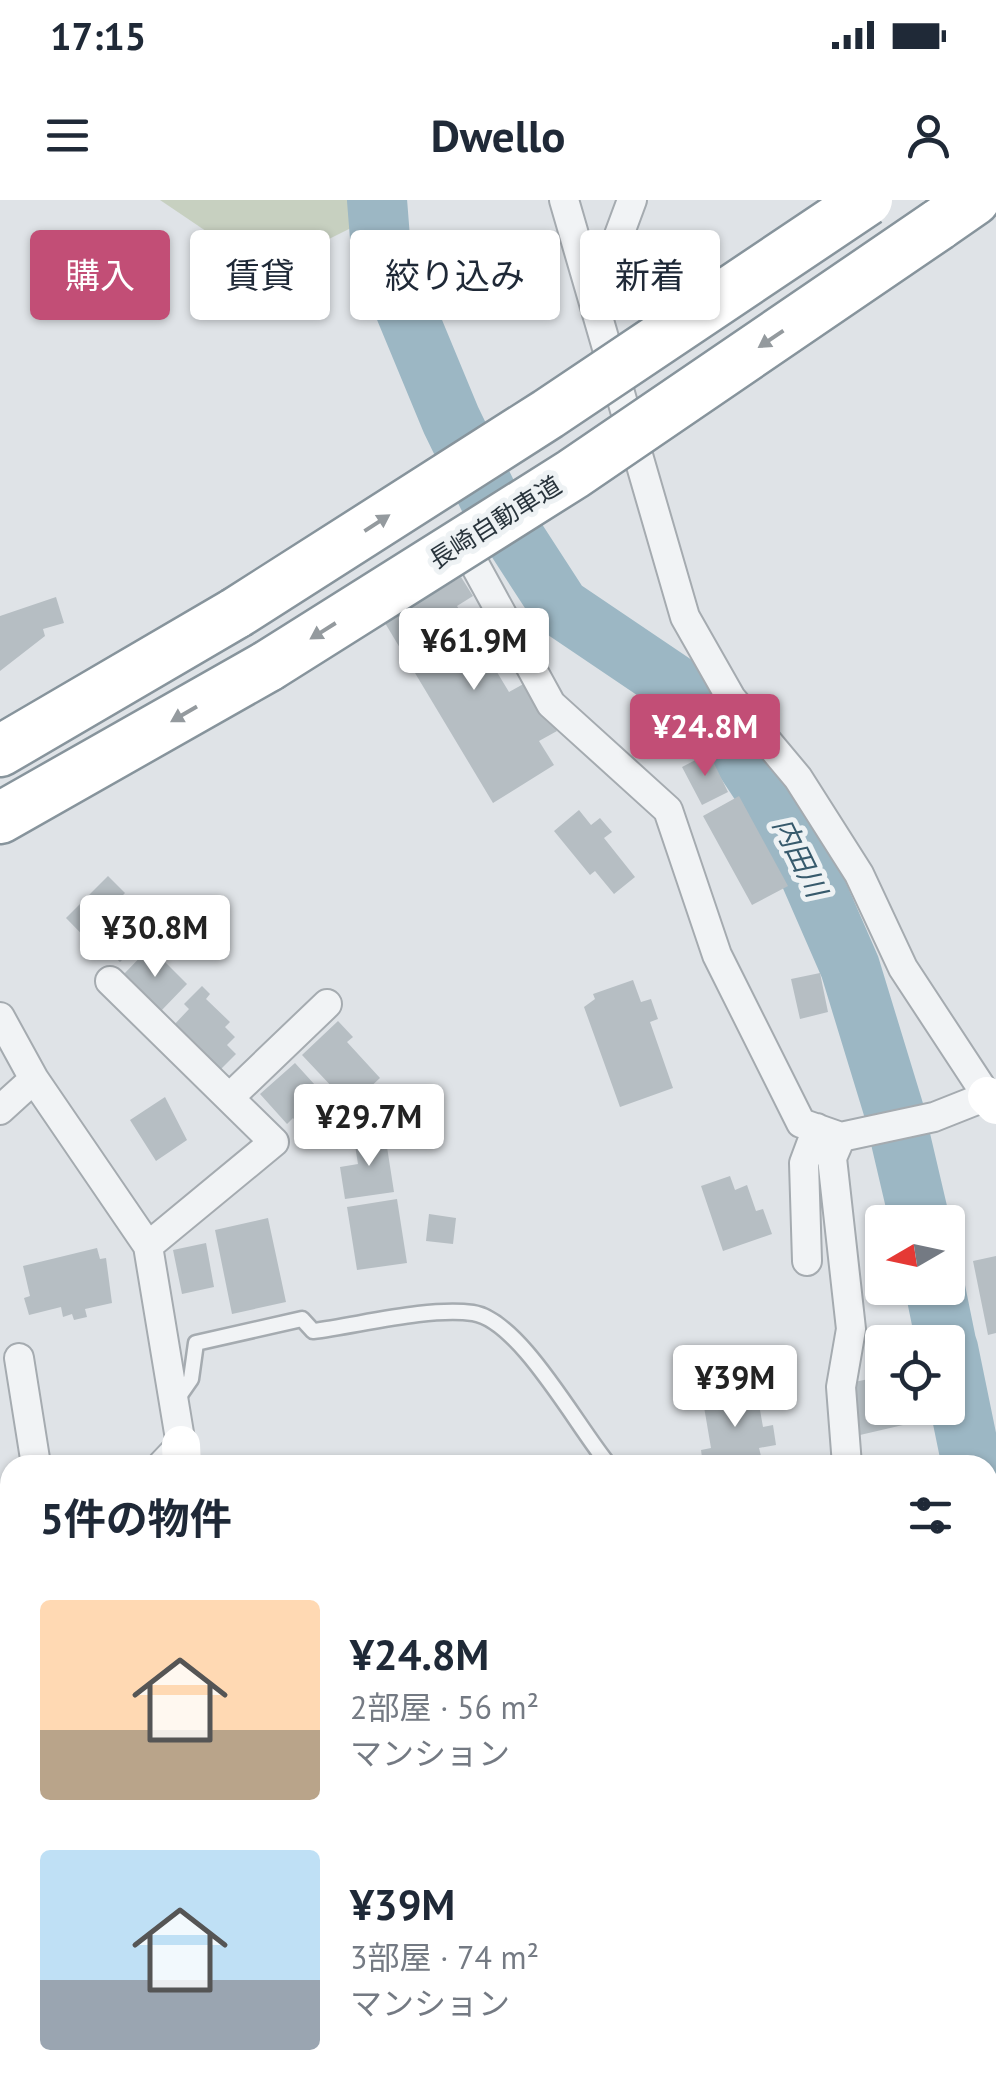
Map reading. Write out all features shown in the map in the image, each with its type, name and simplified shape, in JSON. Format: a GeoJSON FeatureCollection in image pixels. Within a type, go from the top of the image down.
{"type":"FeatureCollection","features":[{"type":"Feature","properties":{"kind":"highway"},"geometry":{"type":"LineString","coordinates":[[0,751],[236,612],[548,414],[867,200]]}},
{"type":"Feature","properties":{"kind":"highway","name":"長崎自動車道"},"geometry":{"type":"LineString","coordinates":[[0,818],[268,666],[573,474],[956,212]]}},
{"type":"Feature","properties":{"kind":"street"},"geometry":{"type":"LineString","coordinates":[[564,200],[580,248]]}},
{"type":"Feature","properties":{"kind":"street"},"geometry":{"type":"LineString","coordinates":[[621,230],[632,200]]}},
{"type":"Feature","properties":{"kind":"street"},"geometry":{"type":"LineString","coordinates":[[476,567],[551,704],[668,810],[717,955],[750,1028],[801,1123],[829,1132],[870,1128],[934,1117],[992,1100],[903,968],[849,858],[798,778],[731,698],[685,617],[602,320]]}},
{"type":"Feature","properties":{"kind":"street"},"geometry":{"type":"LineString","coordinates":[[110,980],[274,1142],[148,1246]]}},
{"type":"Feature","properties":{"kind":"street"},"geometry":{"type":"LineString","coordinates":[[230,1097],[327,1004]]}},
{"type":"Feature","properties":{"kind":"street"},"geometry":{"type":"LineString","coordinates":[[0,1017],[34,1079],[148,1246],[174,1402],[175,1455]]}},
{"type":"Feature","properties":{"kind":"street"},"geometry":{"type":"LineString","coordinates":[[0,1110],[34,1079]]}},
{"type":"Feature","properties":{"kind":"street"},"geometry":{"type":"LineString","coordinates":[[806,1260],[804,1163],[829,1132]]}},
{"type":"Feature","properties":{"kind":"street"},"geometry":{"type":"LineString","coordinates":[[829,1132],[851,1328],[841,1387],[846,1455]]}},
{"type":"Feature","properties":{"kind":"street"},"geometry":{"type":"LineString","coordinates":[[19,1358],[34,1455]]}},
{"type":"Feature","properties":{"kind":"lane"},"geometry":{"type":"LineString","coordinates":[[174,1402],[190,1379],[196,1342],[302,1320],[313,1331],[444,1313],[477,1313],[510,1332],[536,1361],[579,1430],[601,1455]]}},
{"type":"Feature","properties":{"kind":"green space"},"geometry":{"type":"Polygon","coordinates":[[[160,200],[355,200],[353,227],[330,238],[330,230],[204,230],[160,200]]]}},
{"type":"Feature","properties":{"kind":"building"},"geometry":{"type":"Polygon","coordinates":[[[461,577],[473,596],[457,606],[509,692],[527,682],[557,731],[539,741],[554,765],[493,803],[385,623],[461,577]]]}},
{"type":"Feature","properties":{"kind":"building"},"geometry":{"type":"Polygon","coordinates":[[[56,597],[64,623],[43,629],[45,636],[0,671],[0,616],[56,597]]]}},
{"type":"Feature","properties":{"kind":"building"},"geometry":{"type":"Polygon","coordinates":[[[709,753],[728,792],[702,805],[682,767],[709,753]]]}},
{"type":"Feature","properties":{"kind":"building"},"geometry":{"type":"Polygon","coordinates":[[[739,796],[788,886],[752,905],[703,816],[739,796]]]}},
{"type":"Feature","properties":{"kind":"building"},"geometry":{"type":"Polygon","coordinates":[[[579,810],[591,825],[600,818],[612,832],[604,838],[635,877],[614,894],[595,871],[590,875],[554,831],[579,810]]]}},
{"type":"Feature","properties":{"kind":"building"},"geometry":{"type":"Polygon","coordinates":[[[108,876],[125,893],[119,899],[132,912],[128,917],[141,930],[148,924],[153,929],[120,962],[112,955],[107,960],[66,918],[108,876]]]}},
{"type":"Feature","properties":{"kind":"building"},"geometry":{"type":"Polygon","coordinates":[[[150,947],[187,984],[160,1012],[123,975],[150,947]]]}},
{"type":"Feature","properties":{"kind":"building"},"geometry":{"type":"Polygon","coordinates":[[[820,973],[828,1012],[800,1019],[791,979],[820,973]]]}},
{"type":"Feature","properties":{"kind":"building"},"geometry":{"type":"Polygon","coordinates":[[[633,980],[641,1002],[651,999],[658,1019],[650,1022],[673,1088],[620,1107],[584,1007],[595,999],[593,994],[633,980]]]}},
{"type":"Feature","properties":{"kind":"building"},"geometry":{"type":"Polygon","coordinates":[[[202,986],[210,994],[206,999],[230,1022],[225,1027],[235,1037],[227,1045],[236,1054],[217,1073],[172,1027],[189,1009],[184,1004],[202,986]]]}},
{"type":"Feature","properties":{"kind":"building"},"geometry":{"type":"Polygon","coordinates":[[[338,1021],[353,1037],[347,1042],[380,1078],[350,1106],[302,1055],[338,1021]]]}},
{"type":"Feature","properties":{"kind":"building"},"geometry":{"type":"Polygon","coordinates":[[[295,1063],[335,1107],[306,1134],[293,1118],[287,1124],[260,1094],[295,1063]]]}},
{"type":"Feature","properties":{"kind":"building"},"geometry":{"type":"Polygon","coordinates":[[[165,1097],[187,1140],[156,1161],[130,1120],[165,1097]]]}},
{"type":"Feature","properties":{"kind":"building"},"geometry":{"type":"Polygon","coordinates":[[[385,1134],[394,1192],[345,1199],[340,1167],[358,1164],[354,1139],[385,1134]]]}},
{"type":"Feature","properties":{"kind":"building"},"geometry":{"type":"Polygon","coordinates":[[[730,1176],[735,1190],[747,1185],[756,1211],[763,1209],[772,1234],[723,1251],[701,1186],[730,1176]]]}},
{"type":"Feature","properties":{"kind":"building"},"geometry":{"type":"Polygon","coordinates":[[[397,1199],[407,1263],[357,1270],[347,1207],[397,1199]]]}},
{"type":"Feature","properties":{"kind":"building"},"geometry":{"type":"Polygon","coordinates":[[[429,1214],[456,1218],[453,1244],[426,1241],[429,1214]]]}},
{"type":"Feature","properties":{"kind":"building"},"geometry":{"type":"Polygon","coordinates":[[[268,1218],[286,1302],[232,1314],[215,1230],[268,1218]]]}},
{"type":"Feature","properties":{"kind":"building"},"geometry":{"type":"Polygon","coordinates":[[[206,1243],[214,1287],[182,1294],[173,1250],[206,1243]]]}},
{"type":"Feature","properties":{"kind":"building"},"geometry":{"type":"Polygon","coordinates":[[[97,1248],[100,1259],[106,1258],[112,1303],[85,1309],[87,1317],[74,1320],[72,1314],[63,1317],[61,1307],[29,1315],[24,1298],[30,1296],[23,1266],[97,1248]]]}},
{"type":"Feature","properties":{"kind":"building"},"geometry":{"type":"Polygon","coordinates":[[[996,1256],[996,1333],[988,1335],[973,1261],[996,1256]]]}},
{"type":"Feature","properties":{"kind":"building"},"geometry":{"type":"Polygon","coordinates":[[[865,1380],[865,1425],[903,1425],[860,1435],[852,1398],[857,1396],[854,1382],[865,1380]]]}},
{"type":"Feature","properties":{"kind":"building"},"geometry":{"type":"Polygon","coordinates":[[[723,1391],[724,1399],[757,1393],[763,1427],[773,1425],[776,1445],[759,1448],[761,1455],[702,1455],[701,1450],[711,1448],[702,1395],[723,1391]]]}},
{"type":"Feature","properties":{"kind":"waterway","name":"内田川"},"geometry":{"type":"LineString","coordinates":[[377,200],[381,251],[451,420],[488,496],[560,607],[711,709],[789,827],[850,967],[894,1111],[916,1205]]}},
{"type":"Feature","properties":{"kind":"waterway","name":"内田川"},"geometry":{"type":"LineString","coordinates":[[938,1305],[943,1325]]}},
{"type":"Feature","properties":{"kind":"waterway","name":"内田川"},"geometry":{"type":"LineString","coordinates":[[964,1425],[970,1455]]}}]}
